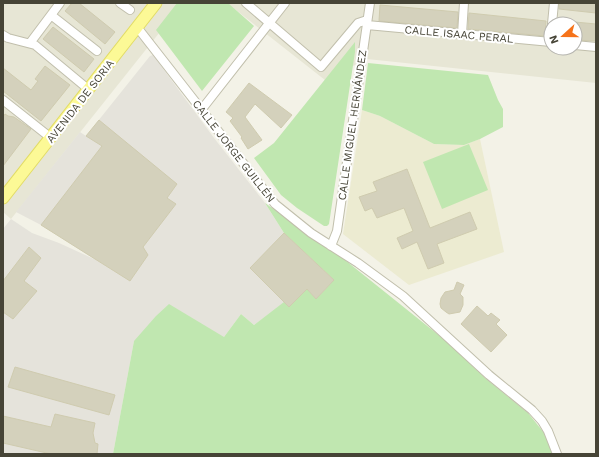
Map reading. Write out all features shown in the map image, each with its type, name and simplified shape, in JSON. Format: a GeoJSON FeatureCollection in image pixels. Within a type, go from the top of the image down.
{"type":"FeatureCollection","features":[{"type":"Feature","properties":{"kind":"main road","name":"AVENIDA DE SORIA"},"geometry":{"type":"LineString","coordinates":[[3,198],[156,3]]}},
{"type":"Feature","properties":{"kind":"street"},"geometry":{"type":"LineString","coordinates":[[30,43],[60,3]]}},
{"type":"Feature","properties":{"kind":"street"},"geometry":{"type":"LineString","coordinates":[[120,3],[130,10]]}},
{"type":"Feature","properties":{"kind":"street"},"geometry":{"type":"LineString","coordinates":[[246,3],[321,67],[358,23],[367,22]]}},
{"type":"Feature","properties":{"kind":"street"},"geometry":{"type":"LineString","coordinates":[[202,110],[285,3]]}},
{"type":"Feature","properties":{"kind":"street","name":"CALLE MIGUEL HERNÁNDEZ"},"geometry":{"type":"LineString","coordinates":[[331,246],[337,230],[341,208],[370,3]]}},
{"type":"Feature","properties":{"kind":"street"},"geometry":{"type":"LineString","coordinates":[[462,34],[464,3]]}},
{"type":"Feature","properties":{"kind":"street"},"geometry":{"type":"LineString","coordinates":[[553,16],[554,3]]}},
{"type":"Feature","properties":{"kind":"street"},"geometry":{"type":"LineString","coordinates":[[51,15],[97,51]]}},
{"type":"Feature","properties":{"kind":"street","name":"CALLE ISAAC PERAL"},"geometry":{"type":"LineString","coordinates":[[367,22],[462,34],[543,41]]}},
{"type":"Feature","properties":{"kind":"street","name":"CALLE JORGE GUILLÉN"},"geometry":{"type":"LineString","coordinates":[[137,27],[275,204],[311,233],[358,263],[403,296],[489,375],[532,410],[542,421],[548,431],[557,454]]}},
{"type":"Feature","properties":{"kind":"street"},"geometry":{"type":"LineString","coordinates":[[3,35],[8,38],[35,45],[88,89]]}},
{"type":"Feature","properties":{"kind":"street"},"geometry":{"type":"LineString","coordinates":[[583,46],[596,47]]}},
{"type":"Feature","properties":{"kind":"street"},"geometry":{"type":"LineString","coordinates":[[3,100],[51,138]]}},
{"type":"Feature","properties":{"kind":"shaded area"},"geometry":{"type":"Polygon","coordinates":[[[3,3],[183,3],[11,219],[3,212],[3,3]]]}},
{"type":"Feature","properties":{"kind":"shaded area"},"geometry":{"type":"Polygon","coordinates":[[[227,3],[596,3],[596,83],[367,59],[325,80],[227,3]]]}},
{"type":"Feature","properties":{"kind":"shaded area"},"geometry":{"type":"Polygon","coordinates":[[[153,55],[214,138],[265,203],[284,233],[334,280],[316,299],[307,289],[289,307],[284,303],[254,325],[241,314],[224,337],[134,341],[113,454],[3,454],[3,229],[11,219],[32,233],[59,243],[94,259],[41,225],[16,212],[80,132],[86,136],[150,56],[153,55]]]}},
{"type":"Feature","properties":{"kind":"shaded area"},"geometry":{"type":"Polygon","coordinates":[[[362,110],[380,116],[434,144],[464,145],[480,139],[504,252],[409,285],[343,234],[362,110]]]}},
{"type":"Feature","properties":{"kind":"green space"},"geometry":{"type":"Polygon","coordinates":[[[177,3],[228,3],[254,26],[202,91],[156,30],[177,3]]]}},
{"type":"Feature","properties":{"kind":"green space"},"geometry":{"type":"Polygon","coordinates":[[[355,42],[355,52],[329,224],[324,226],[281,195],[254,158],[274,143],[355,42]]]}},
{"type":"Feature","properties":{"kind":"green space"},"geometry":{"type":"Polygon","coordinates":[[[368,63],[488,75],[503,109],[503,127],[480,139],[464,145],[434,144],[380,116],[362,110],[368,63]]]}},
{"type":"Feature","properties":{"kind":"green space"},"geometry":{"type":"Polygon","coordinates":[[[469,144],[488,190],[442,209],[423,162],[469,144]]]}},
{"type":"Feature","properties":{"kind":"green space"},"geometry":{"type":"Polygon","coordinates":[[[265,203],[340,256],[446,341],[485,378],[528,413],[545,434],[552,454],[113,454],[134,341],[169,304],[224,337],[241,314],[254,325],[284,302],[289,307],[307,289],[316,299],[334,280],[284,233],[265,203]]]}},
{"type":"Feature","properties":{"kind":"building"},"geometry":{"type":"Polygon","coordinates":[[[72,3],[79,3],[115,32],[105,44],[65,11],[72,3]]]}},
{"type":"Feature","properties":{"kind":"building"},"geometry":{"type":"Polygon","coordinates":[[[559,3],[596,3],[596,13],[559,9],[559,3]]]}},
{"type":"Feature","properties":{"kind":"building"},"geometry":{"type":"Polygon","coordinates":[[[380,5],[458,12],[457,28],[379,21],[380,5]]]}},
{"type":"Feature","properties":{"kind":"building"},"geometry":{"type":"Polygon","coordinates":[[[469,13],[543,21],[543,36],[468,29],[469,13]]]}},
{"type":"Feature","properties":{"kind":"building"},"geometry":{"type":"Polygon","coordinates":[[[583,23],[596,24],[596,41],[583,40],[583,23]]]}},
{"type":"Feature","properties":{"kind":"building"},"geometry":{"type":"Polygon","coordinates":[[[53,27],[94,59],[84,72],[43,39],[53,27]]]}},
{"type":"Feature","properties":{"kind":"building"},"geometry":{"type":"Polygon","coordinates":[[[45,66],[70,85],[41,121],[3,91],[3,68],[31,90],[38,81],[35,79],[45,66]]]}},
{"type":"Feature","properties":{"kind":"building"},"geometry":{"type":"Polygon","coordinates":[[[249,83],[292,115],[281,128],[255,104],[245,117],[262,140],[248,149],[241,138],[242,137],[230,121],[233,118],[226,112],[249,83]]]}},
{"type":"Feature","properties":{"kind":"building"},"geometry":{"type":"Polygon","coordinates":[[[5,114],[14,117],[31,129],[3,166],[3,117],[5,114]]]}},
{"type":"Feature","properties":{"kind":"building"},"geometry":{"type":"Polygon","coordinates":[[[99,120],[177,184],[167,198],[176,204],[143,247],[148,255],[130,281],[41,225],[102,146],[86,136],[99,120]]]}},
{"type":"Feature","properties":{"kind":"building"},"geometry":{"type":"Polygon","coordinates":[[[407,169],[430,228],[470,212],[477,229],[437,244],[444,263],[428,269],[417,242],[402,249],[397,238],[413,231],[404,208],[377,218],[372,208],[365,211],[359,197],[377,191],[373,182],[407,169]]]}},
{"type":"Feature","properties":{"kind":"building"},"geometry":{"type":"Polygon","coordinates":[[[284,233],[334,280],[316,299],[307,289],[289,307],[250,268],[284,233]]]}},
{"type":"Feature","properties":{"kind":"building"},"geometry":{"type":"Polygon","coordinates":[[[29,247],[41,258],[24,281],[37,291],[13,319],[3,312],[3,281],[29,247]]]}},
{"type":"Feature","properties":{"kind":"building"},"geometry":{"type":"Polygon","coordinates":[[[457,282],[464,285],[460,294],[463,297],[463,305],[460,312],[449,314],[441,308],[441,298],[445,292],[454,290],[457,282]]]}},
{"type":"Feature","properties":{"kind":"building"},"geometry":{"type":"Polygon","coordinates":[[[477,306],[488,316],[491,313],[500,320],[496,324],[507,335],[491,352],[461,324],[477,306]]]}},
{"type":"Feature","properties":{"kind":"building"},"geometry":{"type":"Polygon","coordinates":[[[15,367],[115,395],[109,415],[8,387],[15,367]]]}},
{"type":"Feature","properties":{"kind":"building"},"geometry":{"type":"Polygon","coordinates":[[[55,414],[95,423],[93,433],[95,443],[98,444],[97,454],[51,454],[3,443],[3,416],[51,427],[55,414]]]}}]}
